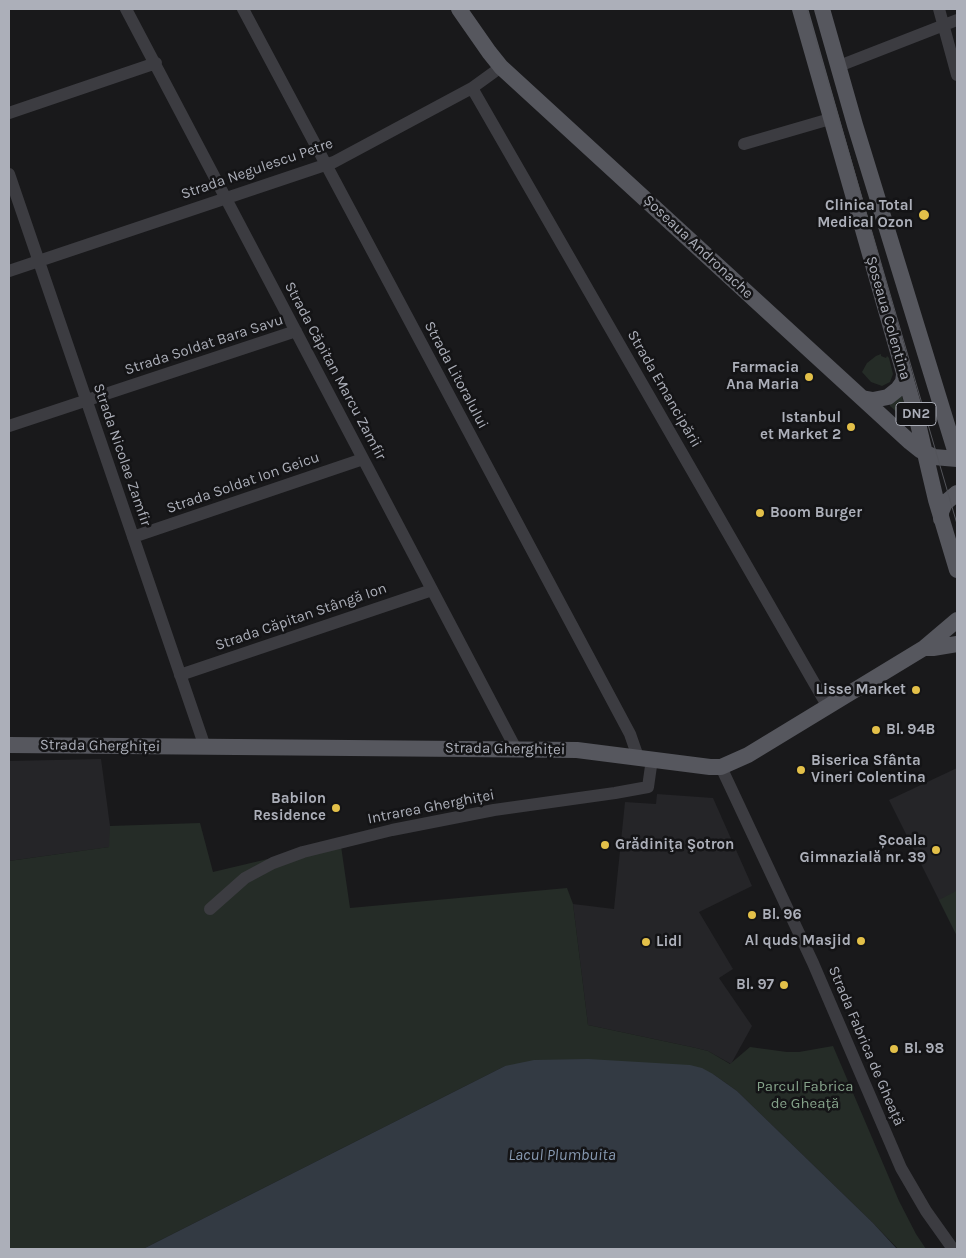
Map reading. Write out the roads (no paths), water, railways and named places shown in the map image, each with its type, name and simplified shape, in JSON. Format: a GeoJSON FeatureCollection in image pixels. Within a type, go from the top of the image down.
{"type":"FeatureCollection","features":[{"type":"Feature","properties":{"kind":"main road","name":"Șoseaua Andronache"},"geometry":{"type":"LineString","coordinates":[[459,9],[501,67],[914,446],[938,458],[957,458]]}},
{"type":"Feature","properties":{"kind":"main road","name":"Șoseaua Colentina"},"geometry":{"type":"LineString","coordinates":[[800,9],[926,453],[941,520],[957,570]]}},
{"type":"Feature","properties":{"kind":"main road","name":"Șoseaua Colentina"},"geometry":{"type":"LineString","coordinates":[[822,9],[860,143],[957,458]]}},
{"type":"Feature","properties":{"kind":"main road"},"geometry":{"type":"LineString","coordinates":[[862,398],[873,400],[888,397],[898,389],[904,375]]}},
{"type":"Feature","properties":{"kind":"main road"},"geometry":{"type":"LineString","coordinates":[[941,520],[941,512],[945,503],[957,493]]}},
{"type":"Feature","properties":{"kind":"main road","name":"Strada Gherghiței"},"geometry":{"type":"LineString","coordinates":[[9,745],[589,751],[722,767],[748,755],[924,648],[957,620]]}},
{"type":"Feature","properties":{"kind":"main road"},"geometry":{"type":"LineString","coordinates":[[924,648],[957,644]]}},
{"type":"Feature","properties":{"kind":"street","name":"Strada Căpitan Marcu Zamfir"},"geometry":{"type":"LineString","coordinates":[[126,9],[516,749]]}},
{"type":"Feature","properties":{"kind":"street","name":"Strada Litoralului"},"geometry":{"type":"LineString","coordinates":[[243,9],[625,726],[645,758]]}},
{"type":"Feature","properties":{"kind":"street"},"geometry":{"type":"LineString","coordinates":[[939,9],[957,75]]}},
{"type":"Feature","properties":{"kind":"street"},"geometry":{"type":"LineString","coordinates":[[839,66],[957,20]]}},
{"type":"Feature","properties":{"kind":"street"},"geometry":{"type":"LineString","coordinates":[[9,113],[156,63]]}},
{"type":"Feature","properties":{"kind":"street","name":"Strada Negulescu Petre"},"geometry":{"type":"LineString","coordinates":[[9,270],[325,165],[472,88],[501,67]]}},
{"type":"Feature","properties":{"kind":"street","name":"Strada Emancipării"},"geometry":{"type":"LineString","coordinates":[[472,88],[828,707]]}},
{"type":"Feature","properties":{"kind":"street"},"geometry":{"type":"LineString","coordinates":[[744,144],[830,119]]}},
{"type":"Feature","properties":{"kind":"street","name":"Strada Nicolae Zamfir"},"geometry":{"type":"LineString","coordinates":[[9,174],[205,747]]}},
{"type":"Feature","properties":{"kind":"street","name":"Strada Soldat Bara Savu"},"geometry":{"type":"LineString","coordinates":[[9,426],[296,332]]}},
{"type":"Feature","properties":{"kind":"street","name":"Strada Soldat Ion Geicu"},"geometry":{"type":"LineString","coordinates":[[133,538],[363,459]]}},
{"type":"Feature","properties":{"kind":"street","name":"Strada Căpitan Stângă Ion"},"geometry":{"type":"LineString","coordinates":[[180,675],[432,590]]}},
{"type":"Feature","properties":{"kind":"street","name":"Intrarea Gherghiței"},"geometry":{"type":"LineString","coordinates":[[210,909],[246,878],[273,863],[303,852],[392,830],[485,812],[648,787],[645,758]]}},
{"type":"Feature","properties":{"kind":"street","name":"Strada Fabrica de Gheață"},"geometry":{"type":"LineString","coordinates":[[722,767],[813,963],[901,1168],[926,1211],[953,1249]]}},
{"type":"Feature","properties":{"kind":"water","name":"Lacul Plumbuita"},"geometry":{"type":"Polygon","coordinates":[[[588,1059],[690,1065],[702,1068],[713,1074],[737,1091],[873,1223],[897,1249],[143,1249],[505,1066],[534,1060],[588,1059]]]}},
{"type":"Feature","properties":{"kind":"tram line"},"geometry":{"type":"LineString","coordinates":[[807,9],[957,524]]}},
{"type":"Feature","properties":{"kind":"place","name":"Clinica Total Medical Ozon"},"geometry":{"type":"Point","coordinates":[924,215]}},
{"type":"Feature","properties":{"kind":"place","name":"Farmacia Ana Maria"},"geometry":{"type":"Point","coordinates":[809,377]}},
{"type":"Feature","properties":{"kind":"place","name":"Istanbul et Market 2"},"geometry":{"type":"Point","coordinates":[851,427]}},
{"type":"Feature","properties":{"kind":"place","name":"Boom Burger"},"geometry":{"type":"Point","coordinates":[760,513]}},
{"type":"Feature","properties":{"kind":"place","name":"Lisse Market"},"geometry":{"type":"Point","coordinates":[916,690]}},
{"type":"Feature","properties":{"kind":"place","name":"Bl. 94B"},"geometry":{"type":"Point","coordinates":[876,730]}},
{"type":"Feature","properties":{"kind":"place","name":"Biserica Sfânta Vineri Colentina"},"geometry":{"type":"Point","coordinates":[801,770]}},
{"type":"Feature","properties":{"kind":"place","name":"Babilon Residence"},"geometry":{"type":"Point","coordinates":[336,808]}},
{"type":"Feature","properties":{"kind":"place","name":"Grădiniţa Şotron"},"geometry":{"type":"Point","coordinates":[605,845]}},
{"type":"Feature","properties":{"kind":"place","name":"Școala Gimnazială nr. 39"},"geometry":{"type":"Point","coordinates":[936,850]}},
{"type":"Feature","properties":{"kind":"place","name":"Bl. 96"},"geometry":{"type":"Point","coordinates":[752,915]}},
{"type":"Feature","properties":{"kind":"place","name":"Al quds Masjid"},"geometry":{"type":"Point","coordinates":[861,941]}},
{"type":"Feature","properties":{"kind":"place","name":"Lidl"},"geometry":{"type":"Point","coordinates":[646,942]}},
{"type":"Feature","properties":{"kind":"place","name":"Bl. 97"},"geometry":{"type":"Point","coordinates":[784,985]}},
{"type":"Feature","properties":{"kind":"place","name":"Bl. 98"},"geometry":{"type":"Point","coordinates":[894,1049]}},
{"type":"Feature","properties":{"kind":"park label","name":"Parcul Fabrica de Gheață"},"geometry":{"type":"Point","coordinates":[805,1096]}}]}
